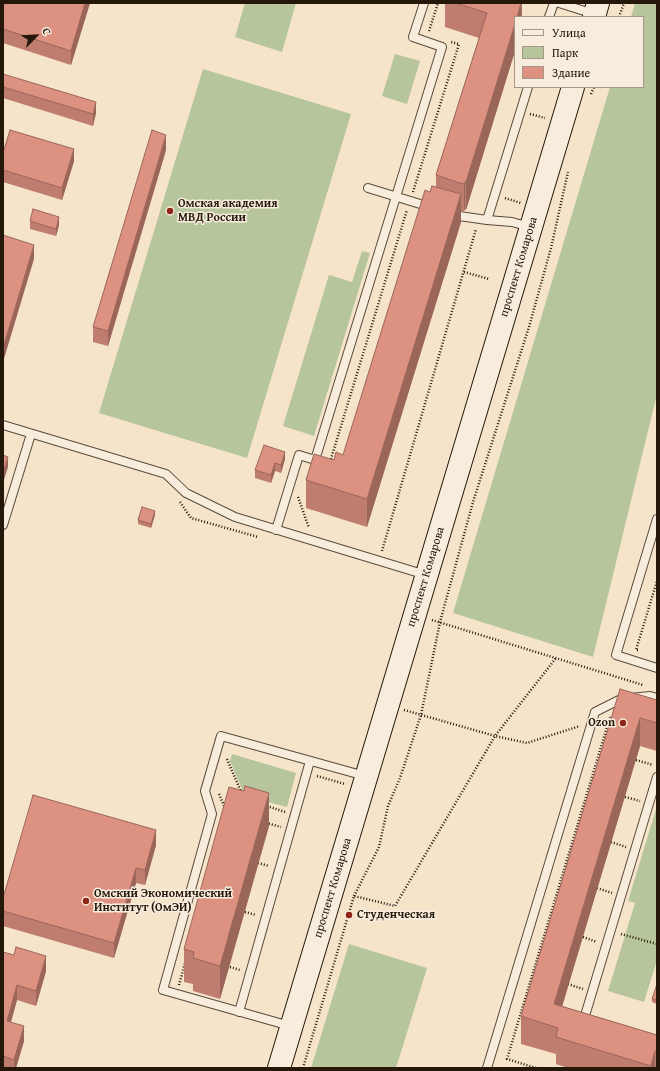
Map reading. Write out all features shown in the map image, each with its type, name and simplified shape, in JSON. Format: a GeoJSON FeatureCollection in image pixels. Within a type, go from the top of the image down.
{"type":"FeatureCollection","features":[{"type":"Feature","properties":{"kind":"main road","name":"проспект Комарова"},"geometry":{"type":"LineString","coordinates":[[279,1068],[358,781],[387,705],[530,227],[582,91]]}},
{"type":"Feature","properties":{"kind":"lane"},"geometry":{"type":"LineString","coordinates":[[276,530],[299,455],[315,460],[442,47],[413,38],[424,3]]}},
{"type":"Feature","properties":{"kind":"lane"},"geometry":{"type":"LineString","coordinates":[[549,16],[554,3]]}},
{"type":"Feature","properties":{"kind":"lane"},"geometry":{"type":"LineString","coordinates":[[558,3],[596,11]]}},
{"type":"Feature","properties":{"kind":"lane"},"geometry":{"type":"LineString","coordinates":[[483,220],[494,195],[528,88]]}},
{"type":"Feature","properties":{"kind":"lane"},"geometry":{"type":"LineString","coordinates":[[368,188],[459,216],[483,220],[512,222],[530,227]]}},
{"type":"Feature","properties":{"kind":"lane"},"geometry":{"type":"LineString","coordinates":[[3,425],[166,474],[186,493],[235,517],[426,575]]}},
{"type":"Feature","properties":{"kind":"lane"},"geometry":{"type":"LineString","coordinates":[[3,525],[31,434]]}},
{"type":"Feature","properties":{"kind":"lane"},"geometry":{"type":"LineString","coordinates":[[657,519],[616,655],[657,668]]}},
{"type":"Feature","properties":{"kind":"lane"},"geometry":{"type":"LineString","coordinates":[[488,1068],[594,712],[621,699],[650,696],[657,698]]}},
{"type":"Feature","properties":{"kind":"lane"},"geometry":{"type":"LineString","coordinates":[[291,1026],[163,990],[212,814],[205,791],[221,736],[310,761],[358,781]]}},
{"type":"Feature","properties":{"kind":"lane"},"geometry":{"type":"LineString","coordinates":[[240,1012],[310,761]]}},
{"type":"Feature","properties":{"kind":"lane"},"geometry":{"type":"LineString","coordinates":[[599,1024],[584,1019],[657,777]]}},
{"type":"Feature","properties":{"kind":"path"},"geometry":{"type":"LineString","coordinates":[[428,35],[438,3]]}},
{"type":"Feature","properties":{"kind":"path"},"geometry":{"type":"LineString","coordinates":[[619,16],[624,3]]}},
{"type":"Feature","properties":{"kind":"path"},"geometry":{"type":"LineString","coordinates":[[328,467],[459,44],[451,42]]}},
{"type":"Feature","properties":{"kind":"path"},"geometry":{"type":"LineString","coordinates":[[520,111],[548,119]]}},
{"type":"Feature","properties":{"kind":"path"},"geometry":{"type":"LineString","coordinates":[[303,1068],[354,896],[379,847],[388,806],[400,778],[421,715],[440,622],[473,502],[529,327],[551,248],[569,167]]}},
{"type":"Feature","properties":{"kind":"path"},"geometry":{"type":"LineString","coordinates":[[494,195],[523,204]]}},
{"type":"Feature","properties":{"kind":"path"},"geometry":{"type":"LineString","coordinates":[[381,554],[464,272],[483,220]]}},
{"type":"Feature","properties":{"kind":"path"},"geometry":{"type":"LineString","coordinates":[[464,272],[489,279]]}},
{"type":"Feature","properties":{"kind":"path"},"geometry":{"type":"LineString","coordinates":[[296,491],[310,531],[304,529]]}},
{"type":"Feature","properties":{"kind":"path"},"geometry":{"type":"LineString","coordinates":[[636,650],[657,581]]}},
{"type":"Feature","properties":{"kind":"path"},"geometry":{"type":"LineString","coordinates":[[414,615],[648,686]]}},
{"type":"Feature","properties":{"kind":"path"},"geometry":{"type":"LineString","coordinates":[[354,896],[395,906],[495,736],[556,658]]}},
{"type":"Feature","properties":{"kind":"path"},"geometry":{"type":"LineString","coordinates":[[387,705],[495,736],[527,743],[610,715],[507,1059],[536,1068]]}},
{"type":"Feature","properties":{"kind":"path"},"geometry":{"type":"LineString","coordinates":[[225,766],[228,755]]}},
{"type":"Feature","properties":{"kind":"path"},"geometry":{"type":"LineString","coordinates":[[227,759],[245,800]]}},
{"type":"Feature","properties":{"kind":"path"},"geometry":{"type":"LineString","coordinates":[[636,760],[653,765]]}},
{"type":"Feature","properties":{"kind":"path"},"geometry":{"type":"LineString","coordinates":[[306,773],[358,781]]}},
{"type":"Feature","properties":{"kind":"path"},"geometry":{"type":"LineString","coordinates":[[218,792],[227,812]]}},
{"type":"Feature","properties":{"kind":"path"},"geometry":{"type":"LineString","coordinates":[[625,797],[633,799]]}},
{"type":"Feature","properties":{"kind":"path"},"geometry":{"type":"LineString","coordinates":[[266,806],[287,812]]}},
{"type":"Feature","properties":{"kind":"path"},"geometry":{"type":"LineString","coordinates":[[261,822],[283,828]]}},
{"type":"Feature","properties":{"kind":"path"},"geometry":{"type":"LineString","coordinates":[[611,842],[620,845]]}},
{"type":"Feature","properties":{"kind":"path"},"geometry":{"type":"LineString","coordinates":[[258,863],[265,865]]}},
{"type":"Feature","properties":{"kind":"path"},"geometry":{"type":"LineString","coordinates":[[597,888],[606,891]]}},
{"type":"Feature","properties":{"kind":"path"},"geometry":{"type":"LineString","coordinates":[[245,912],[252,914]]}},
{"type":"Feature","properties":{"kind":"path"},"geometry":{"type":"LineString","coordinates":[[611,930],[657,944]]}},
{"type":"Feature","properties":{"kind":"path"},"geometry":{"type":"LineString","coordinates":[[583,937],[591,940]]}},
{"type":"Feature","properties":{"kind":"path"},"geometry":{"type":"LineString","coordinates":[[176,994],[187,956]]}},
{"type":"Feature","properties":{"kind":"path"},"geometry":{"type":"LineString","coordinates":[[230,966],[236,968]]}},
{"type":"Feature","properties":{"kind":"path"},"geometry":{"type":"LineString","coordinates":[[568,984],[577,987]]}},
{"type":"Feature","properties":{"kind":"green space"},"geometry":{"type":"Polygon","coordinates":[[[245,3],[296,3],[282,52],[235,37],[245,3]]]}},
{"type":"Feature","properties":{"kind":"green space"},"geometry":{"type":"Polygon","coordinates":[[[635,3],[657,3],[657,394],[593,657],[453,613],[610,88],[644,88],[644,16],[631,16],[635,3]]]}},
{"type":"Feature","properties":{"kind":"green space"},"geometry":{"type":"Polygon","coordinates":[[[395,54],[420,61],[407,104],[382,96],[395,54]]]}},
{"type":"Feature","properties":{"kind":"green space"},"geometry":{"type":"Polygon","coordinates":[[[203,69],[351,114],[247,458],[99,413],[203,69]]]}},
{"type":"Feature","properties":{"kind":"green space"},"geometry":{"type":"Polygon","coordinates":[[[362,251],[370,253],[314,436],[283,426],[329,275],[352,282],[362,251]]]}},
{"type":"Feature","properties":{"kind":"green space"},"geometry":{"type":"Polygon","coordinates":[[[232,754],[296,773],[287,807],[245,796],[230,761],[232,754]]]}},
{"type":"Feature","properties":{"kind":"green space"},"geometry":{"type":"Polygon","coordinates":[[[657,806],[657,960],[644,1002],[608,991],[635,903],[628,901],[657,806]]]}},
{"type":"Feature","properties":{"kind":"green space"},"geometry":{"type":"Polygon","coordinates":[[[349,944],[427,968],[396,1068],[311,1068],[349,944]]]}},
{"type":"Feature","properties":{"kind":"building"},"geometry":{"type":"Polygon","coordinates":[[[3,3],[85,3],[71,51],[3,29],[3,3]]]}},
{"type":"Feature","properties":{"kind":"building"},"geometry":{"type":"Polygon","coordinates":[[[456,3],[521,3],[517,16],[514,16],[514,27],[466,182],[464,184],[436,175],[487,13],[456,3]]]}},
{"type":"Feature","properties":{"kind":"building"},"geometry":{"type":"Polygon","coordinates":[[[3,74],[96,102],[93,114],[3,87],[3,74]]]}},
{"type":"Feature","properties":{"kind":"building"},"geometry":{"type":"Polygon","coordinates":[[[10,130],[74,149],[62,188],[3,170],[3,153],[10,130]]]}},
{"type":"Feature","properties":{"kind":"building"},"geometry":{"type":"Polygon","coordinates":[[[152,130],[166,135],[108,331],[93,327],[152,130]]]}},
{"type":"Feature","properties":{"kind":"building"},"geometry":{"type":"Polygon","coordinates":[[[432,186],[461,194],[367,499],[306,480],[314,454],[334,460],[336,452],[343,455],[425,190],[430,192],[432,186]]]}},
{"type":"Feature","properties":{"kind":"building"},"geometry":{"type":"Polygon","coordinates":[[[33,209],[59,217],[56,229],[30,221],[33,209]]]}},
{"type":"Feature","properties":{"kind":"building"},"geometry":{"type":"Polygon","coordinates":[[[3,235],[34,245],[3,348],[3,235]]]}},
{"type":"Feature","properties":{"kind":"building"},"geometry":{"type":"Polygon","coordinates":[[[264,445],[285,452],[281,465],[275,463],[271,475],[255,470],[264,445]]]}},
{"type":"Feature","properties":{"kind":"building"},"geometry":{"type":"Polygon","coordinates":[[[3,455],[8,457],[3,473],[3,455]]]}},
{"type":"Feature","properties":{"kind":"building"},"geometry":{"type":"Polygon","coordinates":[[[142,507],[155,511],[151,524],[138,520],[142,507]]]}},
{"type":"Feature","properties":{"kind":"building"},"geometry":{"type":"Polygon","coordinates":[[[620,689],[657,700],[657,723],[640,718],[554,1004],[657,1035],[657,1051],[655,1051],[651,1066],[556,1037],[558,1028],[521,1016],[620,689]]]}},
{"type":"Feature","properties":{"kind":"building"},"geometry":{"type":"Polygon","coordinates":[[[245,786],[269,793],[220,966],[193,958],[194,952],[184,949],[229,787],[244,791],[245,786]]]}},
{"type":"Feature","properties":{"kind":"building"},"geometry":{"type":"Polygon","coordinates":[[[33,795],[156,830],[145,870],[136,868],[114,943],[3,911],[3,898],[33,795]]]}},
{"type":"Feature","properties":{"kind":"building"},"geometry":{"type":"Polygon","coordinates":[[[16,947],[46,956],[36,991],[17,985],[7,1021],[24,1026],[14,1060],[3,1056],[3,952],[14,955],[16,947]]]}},
{"type":"Feature","properties":{"kind":"building"},"geometry":{"type":"Polygon","coordinates":[[[656,987],[657,988],[657,1000],[652,999],[656,987]]]}},
{"type":"Feature","properties":{"kind":"place","name":"Омская академия МВД России"},"geometry":{"type":"Point","coordinates":[170,211]}},
{"type":"Feature","properties":{"kind":"place","name":"Ozon"},"geometry":{"type":"Point","coordinates":[623,723]}},
{"type":"Feature","properties":{"kind":"place","name":"Омский Экономический Институт (ОмЭИ)"},"geometry":{"type":"Point","coordinates":[86,901]}},
{"type":"Feature","properties":{"kind":"place","name":"Студенческая"},"geometry":{"type":"Point","coordinates":[349,915]}}]}
